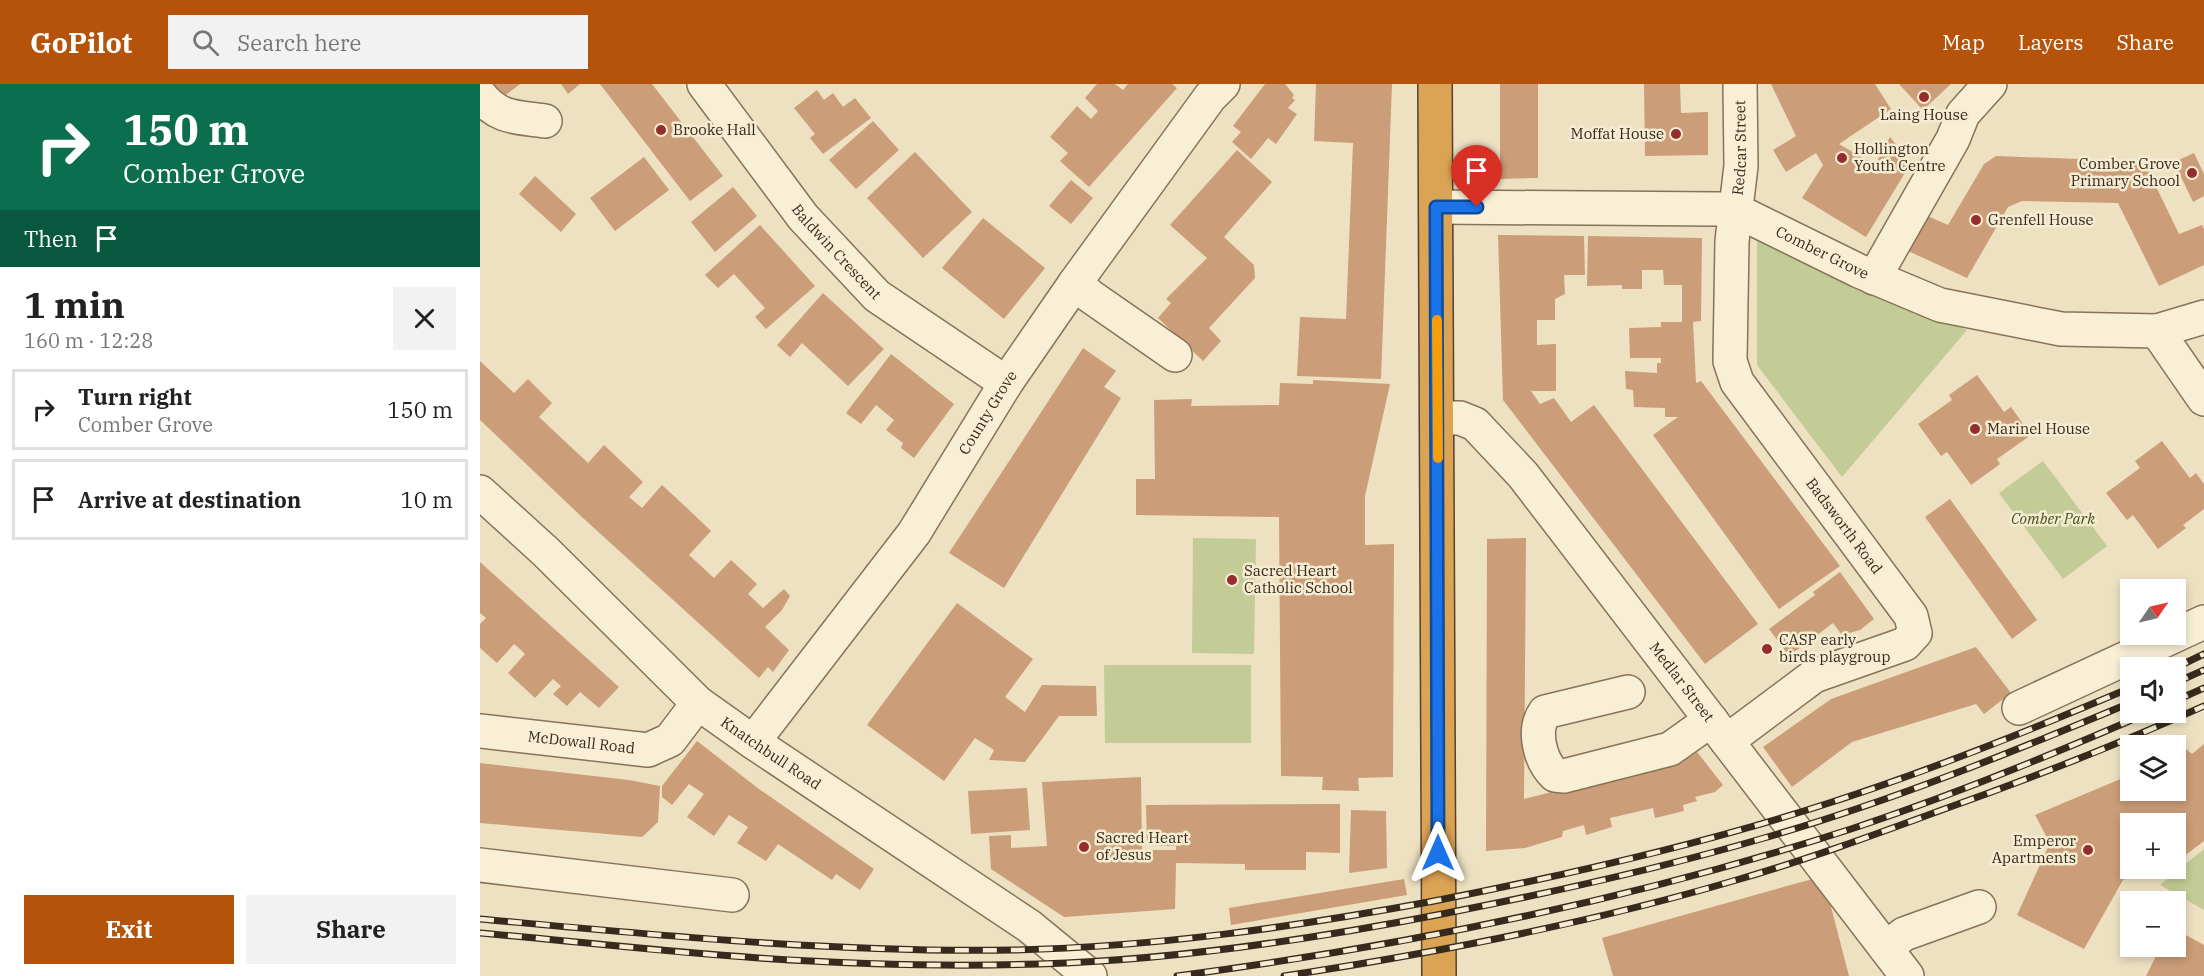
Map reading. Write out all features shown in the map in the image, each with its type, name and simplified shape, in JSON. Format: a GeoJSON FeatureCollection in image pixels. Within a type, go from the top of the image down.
{"type":"FeatureCollection","features":[{"type":"Feature","properties":{"kind":"highway"},"geometry":{"type":"LineString","coordinates":[[1435,84],[1439,976]]}},
{"type":"Feature","properties":{"kind":"street","name":"Baldwin Crescent"},"geometry":{"type":"LineString","coordinates":[[704,84],[802,217],[877,296],[1006,383]]}},
{"type":"Feature","properties":{"kind":"street","name":"Redcar Street"},"geometry":{"type":"LineString","coordinates":[[1737,211],[1741,166],[1740,84]]}},
{"type":"Feature","properties":{"kind":"street"},"geometry":{"type":"LineString","coordinates":[[1874,278],[1953,139],[1963,114],[1990,84]]}},
{"type":"Feature","properties":{"kind":"street","name":"County Grove"},"geometry":{"type":"LineString","coordinates":[[753,742],[914,533],[1006,383],[1211,88]]}},
{"type":"Feature","properties":{"kind":"street"},"geometry":{"type":"LineString","coordinates":[[480,94],[487,104],[502,115],[546,121]]}},
{"type":"Feature","properties":{"kind":"street","name":"Comber Grove"},"geometry":{"type":"LineString","coordinates":[[1436,207],[1737,211],[1874,278],[1940,305],[2061,329],[2157,331],[2204,317]]}},
{"type":"Feature","properties":{"kind":"street","name":"Badsworth Road"},"geometry":{"type":"LineString","coordinates":[[1719,731],[1814,676],[1905,644],[1915,633],[1911,616],[1737,382],[1730,361],[1732,241],[1737,211]]}},
{"type":"Feature","properties":{"kind":"street"},"geometry":{"type":"LineString","coordinates":[[1075,283],[1175,355]]}},
{"type":"Feature","properties":{"kind":"street"},"geometry":{"type":"LineString","coordinates":[[2157,331],[2204,399]]}},
{"type":"Feature","properties":{"kind":"street","name":"Medlar Street"},"geometry":{"type":"LineString","coordinates":[[1437,418],[1460,418],[1475,424],[1524,475],[1907,976]]}},
{"type":"Feature","properties":{"kind":"street","name":"Knatchbull Road"},"geometry":{"type":"LineString","coordinates":[[480,492],[546,552],[698,703],[1029,926],[1090,976]]}},
{"type":"Feature","properties":{"kind":"street"},"geometry":{"type":"LineString","coordinates":[[2019,708],[2204,622]]}},
{"type":"Feature","properties":{"kind":"street"},"geometry":{"type":"LineString","coordinates":[[1628,692],[1545,712],[1540,720],[1538,733],[1543,759],[1555,775],[1564,776],[1670,749],[1719,731]]}},
{"type":"Feature","properties":{"kind":"street","name":"McDowall Road"},"geometry":{"type":"LineString","coordinates":[[480,731],[648,750],[670,740],[698,703]]}},
{"type":"Feature","properties":{"kind":"street"},"geometry":{"type":"LineString","coordinates":[[480,865],[732,894]]}},
{"type":"Feature","properties":{"kind":"street"},"geometry":{"type":"LineString","coordinates":[[1886,948],[1904,934],[1979,907]]}},
{"type":"Feature","properties":{"kind":"green space"},"geometry":{"type":"Polygon","coordinates":[[[1757,235],[1873,294],[1967,330],[1842,477],[1757,365],[1757,235]]]}},
{"type":"Feature","properties":{"kind":"green space","name":"Comber Park"},"geometry":{"type":"Polygon","coordinates":[[[2043,461],[2107,546],[2063,579],[1999,493],[2043,461]]]}},
{"type":"Feature","properties":{"kind":"green space"},"geometry":{"type":"Polygon","coordinates":[[[1193,538],[1256,539],[1254,654],[1192,653],[1193,538]]]}},
{"type":"Feature","properties":{"kind":"green space"},"geometry":{"type":"Polygon","coordinates":[[[1104,665],[1251,665],[1251,743],[1105,743],[1104,665]]]}},
{"type":"Feature","properties":{"kind":"green space"},"geometry":{"type":"Polygon","coordinates":[[[2204,849],[2204,910],[2186,900],[2186,891],[2171,891],[2160,885],[2167,879],[2186,879],[2186,864],[2204,849]]]}},
{"type":"Feature","properties":{"kind":"building"},"geometry":{"type":"Polygon","coordinates":[[[485,84],[520,84],[498,101],[485,84]]]}},
{"type":"Feature","properties":{"kind":"building"},"geometry":{"type":"Polygon","coordinates":[[[561,84],[580,84],[568,94],[561,84]]]}},
{"type":"Feature","properties":{"kind":"building","name":"Brooke Hall"},"geometry":{"type":"Polygon","coordinates":[[[600,84],[652,84],[723,176],[690,201],[600,84]]]}},
{"type":"Feature","properties":{"kind":"building"},"geometry":{"type":"Polygon","coordinates":[[[1097,84],[1115,84],[1123,90],[1128,84],[1172,84],[1177,88],[1089,187],[1060,161],[1068,153],[1050,137],[1077,106],[1091,119],[1098,111],[1085,98],[1097,84]]]}},
{"type":"Feature","properties":{"kind":"building"},"geometry":{"type":"Polygon","coordinates":[[[1265,84],[1285,84],[1294,95],[1292,98],[1295,100],[1288,108],[1297,114],[1276,144],[1268,138],[1251,159],[1232,142],[1241,132],[1233,126],[1265,84]]]}},
{"type":"Feature","properties":{"kind":"building"},"geometry":{"type":"Polygon","coordinates":[[[1316,84],[1392,84],[1381,379],[1297,376],[1300,317],[1346,319],[1353,143],[1314,141],[1316,84]]]}},
{"type":"Feature","properties":{"kind":"building"},"geometry":{"type":"Polygon","coordinates":[[[1500,84],[1538,84],[1538,178],[1500,179],[1500,84]]]}},
{"type":"Feature","properties":{"kind":"building","name":"Moffat House"},"geometry":{"type":"Polygon","coordinates":[[[1644,84],[1680,84],[1681,113],[1708,112],[1708,155],[1645,156],[1644,84]]]}},
{"type":"Feature","properties":{"kind":"building","name":"Hollington Youth Centre"},"geometry":{"type":"Polygon","coordinates":[[[1771,84],[1875,84],[1891,109],[1839,144],[1875,165],[1890,137],[1911,163],[1866,237],[1802,198],[1823,165],[1816,153],[1786,172],[1773,150],[1796,136],[1771,84]]]}},
{"type":"Feature","properties":{"kind":"building","name":"Laing House"},"geometry":{"type":"Polygon","coordinates":[[[1899,84],[1951,84],[1923,110],[1899,84]]]}},
{"type":"Feature","properties":{"kind":"building"},"geometry":{"type":"Polygon","coordinates":[[[817,90],[824,100],[833,93],[843,107],[855,98],[871,118],[823,154],[810,138],[815,134],[794,108],[817,90]]]}},
{"type":"Feature","properties":{"kind":"building"},"geometry":{"type":"Polygon","coordinates":[[[873,121],[899,150],[856,189],[829,160],[873,121]]]}},
{"type":"Feature","properties":{"kind":"building"},"geometry":{"type":"Polygon","coordinates":[[[1237,150],[1272,182],[1224,237],[1254,265],[1255,278],[1209,328],[1221,341],[1203,361],[1158,318],[1171,303],[1166,299],[1207,258],[1170,225],[1237,150]]]}},
{"type":"Feature","properties":{"kind":"building"},"geometry":{"type":"Polygon","coordinates":[[[915,152],[972,212],[923,258],[867,198],[915,152]]]}},
{"type":"Feature","properties":{"kind":"building"},"geometry":{"type":"Polygon","coordinates":[[[2194,153],[2204,174],[2204,196],[2193,202],[2174,162],[2194,153]]]}},
{"type":"Feature","properties":{"kind":"building","name":"Grenfell House"},"geometry":{"type":"Polygon","coordinates":[[[1996,156],[2134,161],[2147,168],[2179,234],[2202,225],[2204,265],[2159,286],[2118,203],[2022,201],[2008,207],[1967,278],[1906,250],[1923,214],[1948,225],[1984,164],[1996,156]]]}},
{"type":"Feature","properties":{"kind":"building","name":"Brooke Hall"},"geometry":{"type":"Polygon","coordinates":[[[644,157],[669,190],[615,231],[590,198],[644,157]]]}},
{"type":"Feature","properties":{"kind":"building"},"geometry":{"type":"Polygon","coordinates":[[[535,176],[576,214],[561,232],[519,194],[535,176]]]}},
{"type":"Feature","properties":{"kind":"building"},"geometry":{"type":"Polygon","coordinates":[[[1071,180],[1093,198],[1071,224],[1049,206],[1071,180]]]}},
{"type":"Feature","properties":{"kind":"building"},"geometry":{"type":"Polygon","coordinates":[[[733,187],[757,216],[715,252],[691,222],[733,187]]]}},
{"type":"Feature","properties":{"kind":"building"},"geometry":{"type":"Polygon","coordinates":[[[983,218],[1045,268],[1004,319],[942,268],[983,218]]]}},
{"type":"Feature","properties":{"kind":"building"},"geometry":{"type":"Polygon","coordinates":[[[760,225],[815,286],[766,329],[755,317],[765,308],[734,274],[718,288],[705,275],[760,225]]]}},
{"type":"Feature","properties":{"kind":"building"},"geometry":{"type":"Polygon","coordinates":[[[1498,235],[1584,236],[1585,275],[1564,275],[1565,294],[1555,299],[1555,320],[1537,320],[1537,345],[1556,344],[1556,391],[1531,391],[1540,404],[1554,398],[1571,422],[1594,405],[1758,624],[1705,664],[1503,400],[1498,235]]]}},
{"type":"Feature","properties":{"kind":"building"},"geometry":{"type":"Polygon","coordinates":[[[1588,236],[1702,238],[1701,321],[1693,322],[1696,383],[1701,381],[1840,566],[1779,609],[1653,435],[1678,417],[1665,417],[1665,408],[1634,407],[1633,390],[1626,389],[1625,371],[1657,373],[1657,363],[1661,363],[1661,358],[1630,358],[1629,328],[1661,327],[1661,322],[1682,322],[1682,285],[1664,285],[1663,270],[1642,270],[1642,289],[1622,289],[1622,285],[1587,286],[1588,236]]]}},
{"type":"Feature","properties":{"kind":"building"},"geometry":{"type":"Polygon","coordinates":[[[823,293],[884,349],[848,386],[802,343],[790,357],[777,345],[823,293]]]}},
{"type":"Feature","properties":{"kind":"building"},"geometry":{"type":"Polygon","coordinates":[[[1083,348],[1116,371],[1104,387],[1121,398],[1004,588],[949,553],[1083,348]]]}},
{"type":"Feature","properties":{"kind":"building"},"geometry":{"type":"Polygon","coordinates":[[[891,354],[954,404],[914,458],[901,448],[903,443],[886,430],[894,420],[876,405],[861,424],[846,413],[891,354]]]}},
{"type":"Feature","properties":{"kind":"building"},"geometry":{"type":"Polygon","coordinates":[[[480,361],[514,393],[528,379],[552,403],[539,417],[588,463],[604,445],[643,482],[629,497],[642,508],[662,485],[687,508],[711,531],[689,555],[714,578],[731,560],[757,584],[748,594],[763,608],[784,589],[790,596],[782,610],[765,627],[789,650],[773,672],[768,667],[759,678],[583,518],[480,420],[480,361]]]}},
{"type":"Feature","properties":{"kind":"building","name":"Marinel House"},"geometry":{"type":"Polygon","coordinates":[[[1977,375],[2004,412],[2011,407],[2031,435],[1997,459],[2000,464],[1971,485],[1947,452],[1941,456],[1918,424],[1952,400],[1949,395],[1977,375]]]}},
{"type":"Feature","properties":{"kind":"building"},"geometry":{"type":"Polygon","coordinates":[[[1313,380],[1390,384],[1365,496],[1365,545],[1394,544],[1393,777],[1358,778],[1359,791],[1322,790],[1323,777],[1281,776],[1279,517],[1136,515],[1136,479],[1155,479],[1154,400],[1192,399],[1191,406],[1279,405],[1280,383],[1313,384],[1313,380]]]}},
{"type":"Feature","properties":{"kind":"building"},"geometry":{"type":"Polygon","coordinates":[[[2162,441],[2190,478],[2196,473],[2204,484],[2204,509],[2183,525],[2186,528],[2158,549],[2133,515],[2127,520],[2106,493],[2140,468],[2135,461],[2162,441]]]}},
{"type":"Feature","properties":{"kind":"building"},"geometry":{"type":"Polygon","coordinates":[[[1950,499],[2037,620],[2012,639],[1925,517],[1950,499]]]}},
{"type":"Feature","properties":{"kind":"building"},"geometry":{"type":"Polygon","coordinates":[[[1526,538],[1524,799],[1690,757],[1697,752],[1723,785],[1715,792],[1695,797],[1697,801],[1683,805],[1684,811],[1655,818],[1653,808],[1610,818],[1612,827],[1586,835],[1584,825],[1563,831],[1562,837],[1525,848],[1486,851],[1487,539],[1526,538]]]}},
{"type":"Feature","properties":{"kind":"building"},"geometry":{"type":"Polygon","coordinates":[[[480,562],[619,687],[599,708],[580,692],[567,706],[553,694],[561,686],[553,679],[535,698],[508,673],[525,654],[520,649],[514,644],[497,663],[480,648],[480,624],[486,618],[480,613],[480,562]]]}},
{"type":"Feature","properties":{"kind":"building"},"geometry":{"type":"Polygon","coordinates":[[[1840,572],[1874,619],[1860,630],[1842,635],[1833,623],[1789,656],[1769,629],[1815,595],[1813,592],[1840,572]]]}},
{"type":"Feature","properties":{"kind":"building"},"geometry":{"type":"Polygon","coordinates":[[[957,603],[1033,659],[1005,697],[1025,712],[1042,685],[1096,686],[1097,716],[1059,716],[1025,762],[989,760],[994,750],[975,738],[944,781],[867,725],[957,603]]]}},
{"type":"Feature","properties":{"kind":"building"},"geometry":{"type":"Polygon","coordinates":[[[1976,647],[2011,693],[1984,714],[1976,704],[1852,742],[1792,787],[1763,747],[1831,699],[1976,647]]]}},
{"type":"Feature","properties":{"kind":"building"},"geometry":{"type":"Polygon","coordinates":[[[697,741],[759,789],[874,869],[860,890],[836,874],[832,880],[778,844],[766,861],[737,843],[748,827],[729,815],[714,836],[687,817],[704,794],[689,784],[672,805],[662,797],[662,786],[697,741]]]}},
{"type":"Feature","properties":{"kind":"building","name":"Emperor Apartments"},"geometry":{"type":"Polygon","coordinates":[[[2204,744],[2204,841],[2186,854],[2186,813],[2120,813],[2120,879],[2126,879],[2123,880],[2084,949],[2017,915],[2050,843],[2035,815],[2120,779],[2120,801],[2186,801],[2186,749],[2192,754],[2204,744]]]}},
{"type":"Feature","properties":{"kind":"building"},"geometry":{"type":"Polygon","coordinates":[[[480,763],[629,780],[660,786],[658,822],[642,837],[480,823],[480,763]]]}},
{"type":"Feature","properties":{"kind":"building","name":"Sacred Heart of Jesus"},"geometry":{"type":"Polygon","coordinates":[[[1141,777],[1142,850],[1176,850],[1176,846],[1147,845],[1146,805],[1340,804],[1340,853],[1306,852],[1306,870],[1245,870],[1245,864],[1176,863],[1175,909],[1064,917],[991,869],[989,836],[1011,835],[1011,848],[1047,846],[1042,782],[1141,777]]]}},
{"type":"Feature","properties":{"kind":"building"},"geometry":{"type":"Polygon","coordinates":[[[1027,788],[1030,830],[971,834],[968,791],[1027,788]]]}},
{"type":"Feature","properties":{"kind":"building"},"geometry":{"type":"Polygon","coordinates":[[[1351,810],[1386,811],[1387,868],[1349,873],[1351,810]]]}},
{"type":"Feature","properties":{"kind":"building"},"geometry":{"type":"Polygon","coordinates":[[[1823,876],[1849,976],[1613,976],[1602,938],[1823,876]]]}},
{"type":"Feature","properties":{"kind":"building"},"geometry":{"type":"Polygon","coordinates":[[[1404,879],[1407,895],[1231,925],[1229,908],[1404,879]]]}},
{"type":"Feature","properties":{"kind":"building"},"geometry":{"type":"Polygon","coordinates":[[[2186,935],[2204,945],[2204,976],[2146,976],[2156,957],[2186,957],[2186,935]]]}},
{"type":"Feature","properties":{"kind":"railway"},"geometry":{"type":"LineString","coordinates":[[2186,663],[2204,654]]}},
{"type":"Feature","properties":{"kind":"railway"},"geometry":{"type":"LineString","coordinates":[[2186,678],[2204,670]]}},
{"type":"Feature","properties":{"kind":"railway"},"geometry":{"type":"LineString","coordinates":[[2186,696],[2204,688]]}},
{"type":"Feature","properties":{"kind":"railway"},"geometry":{"type":"LineString","coordinates":[[480,919],[746,942],[946,950],[1013,950],[1119,945],[1277,927],[1484,891],[1583,870],[1732,832],[1906,777],[2120,692]]}},
{"type":"Feature","properties":{"kind":"railway"},"geometry":{"type":"LineString","coordinates":[[1284,976],[1397,958],[1567,924],[1733,881],[1837,848],[2006,787],[2204,706]]}},
{"type":"Feature","properties":{"kind":"railway"},"geometry":{"type":"LineString","coordinates":[[480,933],[724,956],[829,962],[969,965],[1090,962],[1191,953],[1292,940],[1482,906],[1604,880],[1724,849],[1811,824],[1903,793],[2120,707]]}},
{"type":"Feature","properties":{"kind":"railway"},"geometry":{"type":"LineString","coordinates":[[1177,976],[1433,935],[1602,899],[1685,878],[1889,816],[2002,774],[2125,723]]}},
{"type":"Feature","properties":{"kind":"slow traffic"},"geometry":{"type":"LineString","coordinates":[[1437,320],[1438,458]]}},
{"type":"Feature","properties":{"kind":"place","name":"Laing House"},"geometry":{"type":"Point","coordinates":[1924,97]}},
{"type":"Feature","properties":{"kind":"place","name":"Brooke Hall"},"geometry":{"type":"Point","coordinates":[661,130]}},
{"type":"Feature","properties":{"kind":"place","name":"Moffat House"},"geometry":{"type":"Point","coordinates":[1676,134]}},
{"type":"Feature","properties":{"kind":"place","name":"Hollington Youth Centre"},"geometry":{"type":"Point","coordinates":[1842,158]}},
{"type":"Feature","properties":{"kind":"place","name":"Comber Grove Primary School"},"geometry":{"type":"Point","coordinates":[2192,173]}},
{"type":"Feature","properties":{"kind":"place","name":"Grenfell House"},"geometry":{"type":"Point","coordinates":[1976,220]}},
{"type":"Feature","properties":{"kind":"place","name":"Marinel House"},"geometry":{"type":"Point","coordinates":[1975,429]}},
{"type":"Feature","properties":{"kind":"place","name":"Sacred Heart Catholic School"},"geometry":{"type":"Point","coordinates":[1232,580]}},
{"type":"Feature","properties":{"kind":"place","name":"CASP early birds playgroup"},"geometry":{"type":"Point","coordinates":[1767,649]}},
{"type":"Feature","properties":{"kind":"place","name":"Sacred Heart of Jesus"},"geometry":{"type":"Point","coordinates":[1084,847]}},
{"type":"Feature","properties":{"kind":"place","name":"Emperor Apartments"},"geometry":{"type":"Point","coordinates":[2088,850]}},
{"type":"Feature","properties":{"kind":"route"},"geometry":{"type":"LineString","coordinates":[[1438,853],[1436,207],[1477,207]]}}]}
